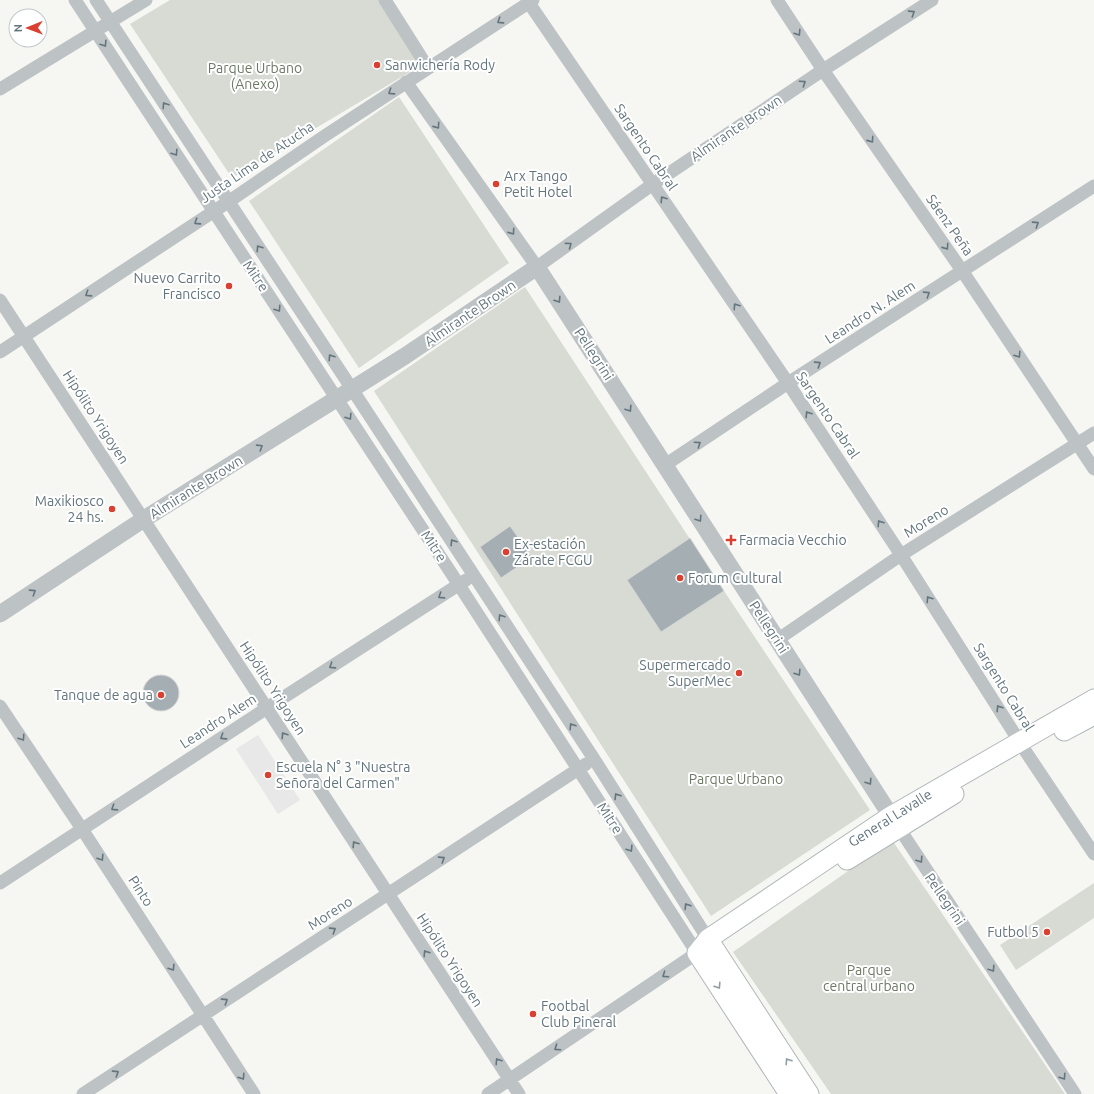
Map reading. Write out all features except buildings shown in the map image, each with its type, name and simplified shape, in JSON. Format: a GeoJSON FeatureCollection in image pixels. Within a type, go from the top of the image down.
{"type":"FeatureCollection","features":[{"type":"Feature","properties":{"kind":"main road","name":"General Lavalle"},"geometry":{"type":"LineString","coordinates":[[706,947],[740,923],[895,822],[1023,746],[1094,699]]}},
{"type":"Feature","properties":{"kind":"main road","name":"General Lavalle"},"geometry":{"type":"LineString","coordinates":[[1023,746],[1094,715]]}},
{"type":"Feature","properties":{"kind":"main road","name":"Mitre"},"geometry":{"type":"LineString","coordinates":[[706,947],[790,1094]]}},
{"type":"Feature","properties":{"kind":"main road","name":"Mitre"},"geometry":{"type":"LineString","coordinates":[[706,947],[809,1094]]}},
{"type":"Feature","properties":{"kind":"street","name":"Mitre"},"geometry":{"type":"LineString","coordinates":[[75,0],[578,769],[706,947]]}},
{"type":"Feature","properties":{"kind":"street","name":"Mitre"},"geometry":{"type":"LineString","coordinates":[[96,0],[594,759],[706,947]]}},
{"type":"Feature","properties":{"kind":"street"},"geometry":{"type":"LineString","coordinates":[[0,89],[146,0]]}},
{"type":"Feature","properties":{"kind":"street"},"geometry":{"type":"LineString","coordinates":[[385,0],[428,68]]}},
{"type":"Feature","properties":{"kind":"street","name":"Sáenz Peña"},"geometry":{"type":"LineString","coordinates":[[777,0],[823,70],[963,272],[1094,469]]}},
{"type":"Feature","properties":{"kind":"street","name":"Almirante Brown"},"geometry":{"type":"LineString","coordinates":[[0,614],[144,519],[405,356],[537,267],[653,184],[823,70],[932,0]]}},
{"type":"Feature","properties":{"kind":"street","name":"Justa Lima de Atucha"},"geometry":{"type":"LineString","coordinates":[[0,352],[228,202],[326,134],[530,1]]}},
{"type":"Feature","properties":{"kind":"street","name":"Sargento Cabral"},"geometry":{"type":"LineString","coordinates":[[530,1],[788,383],[1094,854]]}},
{"type":"Feature","properties":{"kind":"street","name":"Pellegrini"},"geometry":{"type":"LineString","coordinates":[[406,82],[537,267],[895,822],[1075,1094]]}},
{"type":"Feature","properties":{"kind":"street","name":"Leandro N. Alem"},"geometry":{"type":"LineString","coordinates":[[665,465],[788,383],[963,272],[1094,186]]}},
{"type":"Feature","properties":{"kind":"street","name":"Hipólito Yrigoyen"},"geometry":{"type":"LineString","coordinates":[[0,300],[519,1094]]}},
{"type":"Feature","properties":{"kind":"street","name":"Moreno"},"geometry":{"type":"LineString","coordinates":[[777,640],[901,555],[1078,445],[1094,433]]}},
{"type":"Feature","properties":{"kind":"street","name":"Leandro Alem"},"geometry":{"type":"LineString","coordinates":[[0,882],[474,575]]}},
{"type":"Feature","properties":{"kind":"street","name":"Pinto"},"geometry":{"type":"LineString","coordinates":[[0,706],[82,829],[254,1094]]}},
{"type":"Feature","properties":{"kind":"street","name":"Moreno"},"geometry":{"type":"LineString","coordinates":[[83,1094],[594,759]]}},
{"type":"Feature","properties":{"kind":"street","name":"General Lavalle"},"geometry":{"type":"LineString","coordinates":[[488,1094],[706,947]]}},
{"type":"Feature","properties":{"kind":"shaded area","name":"Escuela N° 3 \"Nuestra Señora del Carmen\""},"geometry":{"type":"Polygon","coordinates":[[[258,735],[300,800],[278,814],[236,749],[258,735]]]}},
{"type":"Feature","properties":{"kind":"green space","name":"Parque Urbano (Anexo)"},"geometry":{"type":"Polygon","coordinates":[[[170,0],[383,0],[425,63],[232,178],[130,24],[170,0]]]}},
{"type":"Feature","properties":{"kind":"green space"},"geometry":{"type":"Polygon","coordinates":[[[399,97],[509,263],[359,368],[249,201],[399,97]]]}},
{"type":"Feature","properties":{"kind":"green space","name":"Parque Urbano"},"geometry":{"type":"Polygon","coordinates":[[[525,287],[724,591],[870,810],[711,916],[374,391],[525,287]]]}},
{"type":"Feature","properties":{"kind":"green space","name":"Parque central urbano"},"geometry":{"type":"Polygon","coordinates":[[[892,840],[1065,1094],[831,1094],[733,952],[892,840]]]}},
{"type":"Feature","properties":{"kind":"green space","name":"Futbol 5"},"geometry":{"type":"Polygon","coordinates":[[[1094,883],[1094,918],[1016,970],[1000,945],[1094,883]]]}},
{"type":"Feature","properties":{"kind":"place","name":"Sanwichería Rody"},"geometry":{"type":"Point","coordinates":[377,65]}},
{"type":"Feature","properties":{"kind":"place","name":"Arx Tango Petit Hotel"},"geometry":{"type":"Point","coordinates":[496,184]}},
{"type":"Feature","properties":{"kind":"place","name":"Nuevo Carrito Francisco"},"geometry":{"type":"Point","coordinates":[229,286]}},
{"type":"Feature","properties":{"kind":"place","name":"Maxikiosco 24 hs."},"geometry":{"type":"Point","coordinates":[112,509]}},
{"type":"Feature","properties":{"kind":"place","name":"Farmacia Vecchio"},"geometry":{"type":"Point","coordinates":[731,540]}},
{"type":"Feature","properties":{"kind":"place","name":"Ex-estación Zárate FCGU"},"geometry":{"type":"Point","coordinates":[506,552]}},
{"type":"Feature","properties":{"kind":"place","name":"Forum Cultural"},"geometry":{"type":"Point","coordinates":[680,578]}},
{"type":"Feature","properties":{"kind":"place","name":"Supermercado SuperMec"},"geometry":{"type":"Point","coordinates":[739,673]}},
{"type":"Feature","properties":{"kind":"place","name":"Tanque de agua"},"geometry":{"type":"Point","coordinates":[161,695]}},
{"type":"Feature","properties":{"kind":"place","name":"Escuela N° 3 \"Nuestra Señora del Carmen\""},"geometry":{"type":"Point","coordinates":[268,775]}},
{"type":"Feature","properties":{"kind":"place","name":"Futbol 5"},"geometry":{"type":"Point","coordinates":[1047,932]}},
{"type":"Feature","properties":{"kind":"place","name":"Footbal Club Pineral"},"geometry":{"type":"Point","coordinates":[533,1014]}}]}
